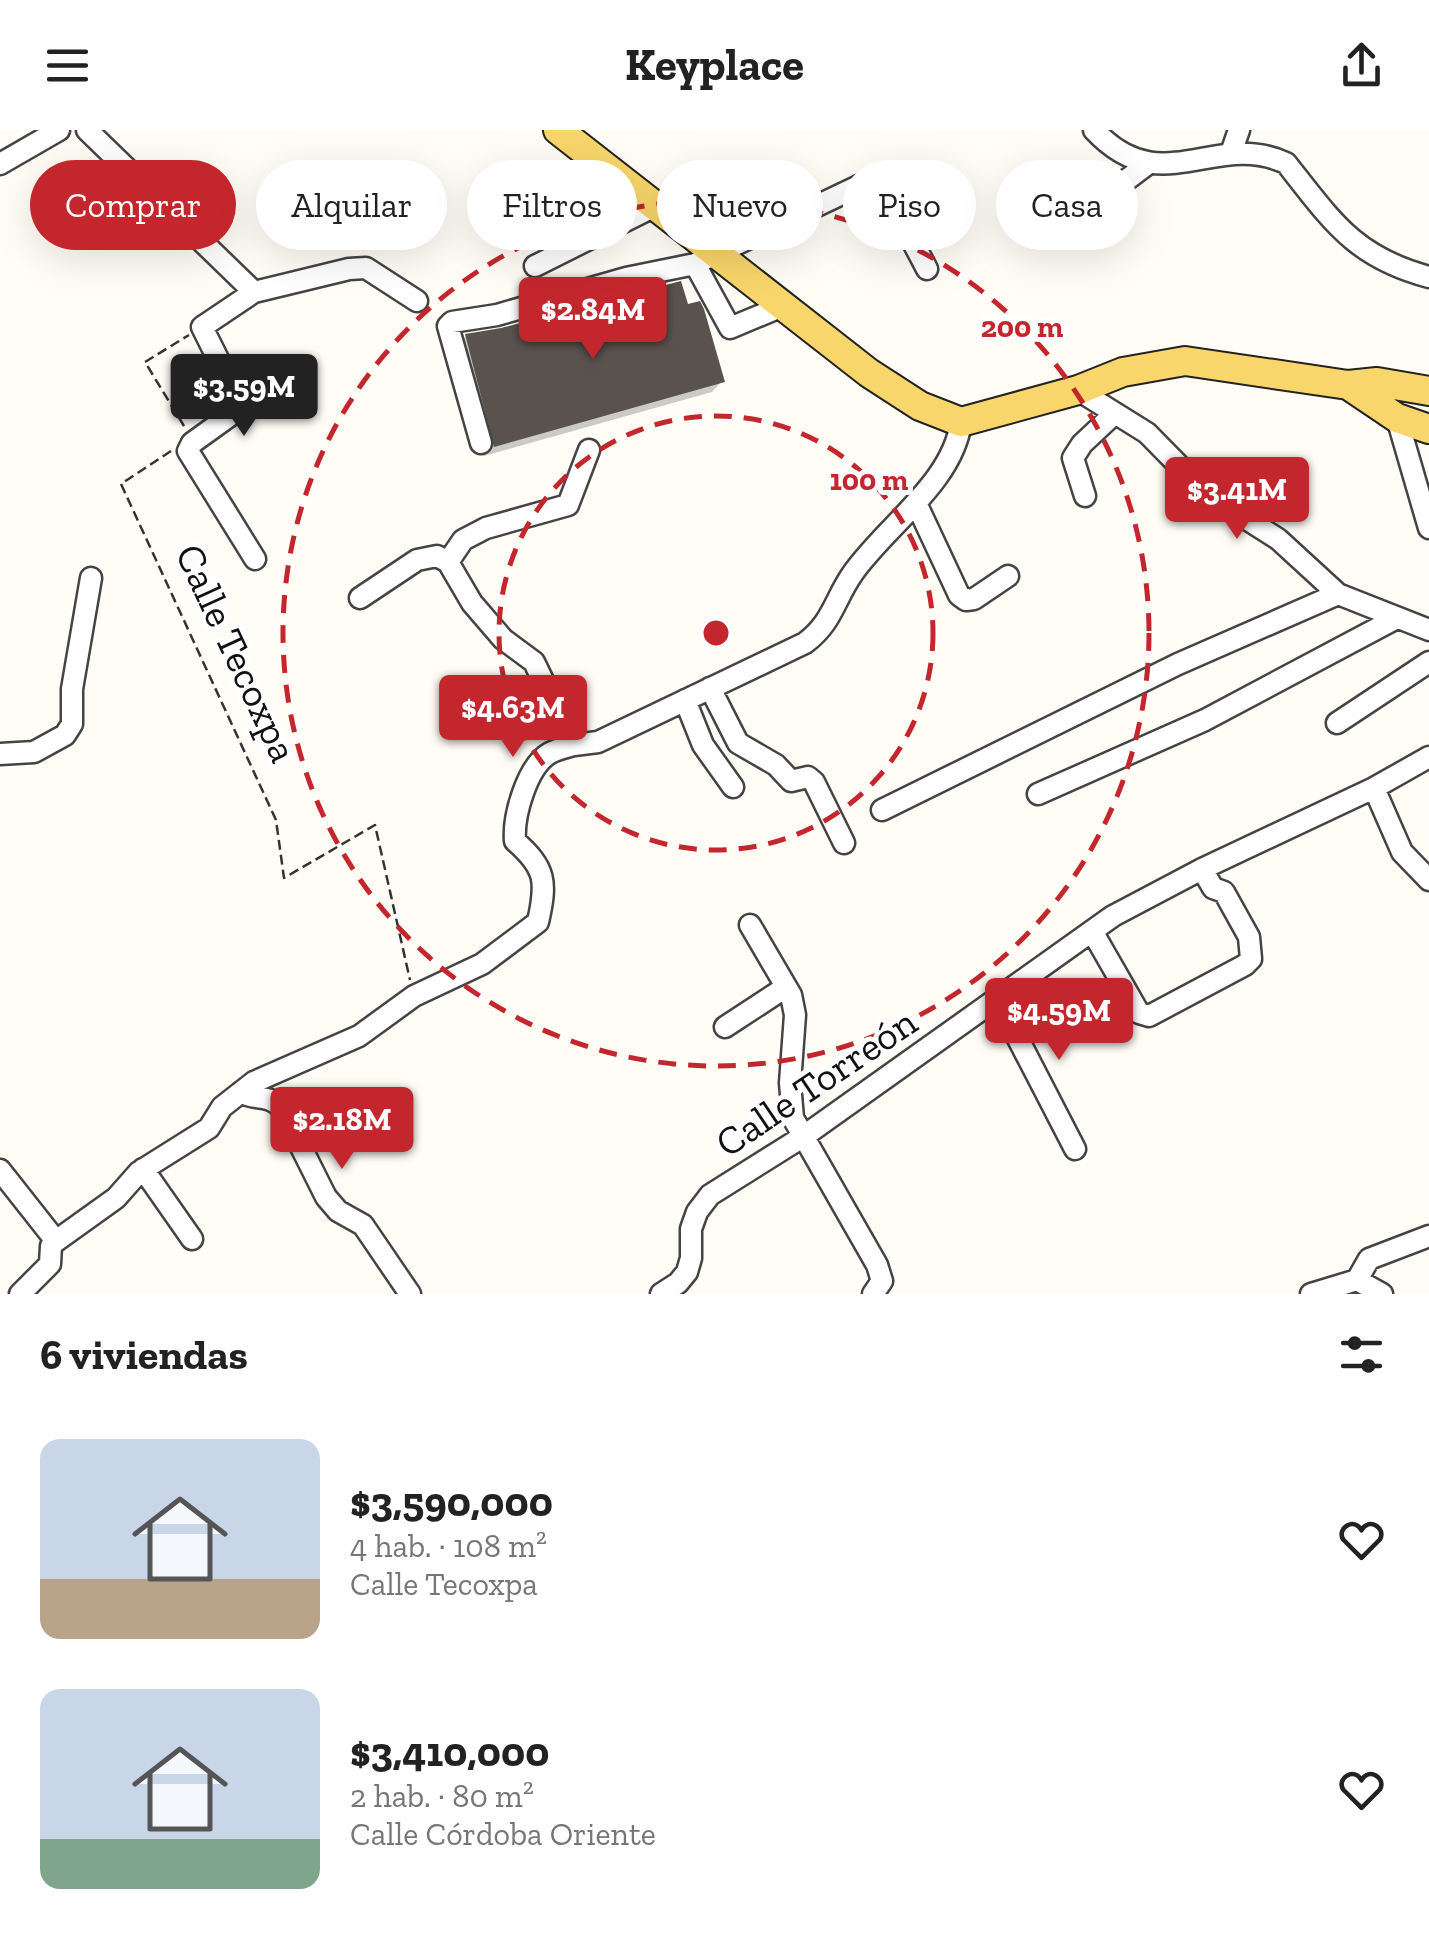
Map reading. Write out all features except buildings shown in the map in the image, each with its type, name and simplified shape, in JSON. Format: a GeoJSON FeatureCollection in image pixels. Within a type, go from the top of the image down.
{"type":"FeatureCollection","features":[{"type":"Feature","properties":{"kind":"main road"},"geometry":{"type":"LineString","coordinates":[[558,130],[657,206]]}},
{"type":"Feature","properties":{"kind":"main road"},"geometry":{"type":"LineString","coordinates":[[698,250],[785,305],[870,373],[920,406],[961,422],[1078,390],[1123,372],[1185,361],[1348,385],[1376,382],[1418,388]]}},
{"type":"Feature","properties":{"kind":"main road"},"geometry":{"type":"LineString","coordinates":[[1348,385],[1397,418],[1429,429]]}},
{"type":"Feature","properties":{"kind":"main road"},"geometry":{"type":"LineString","coordinates":[[1397,418],[1394,403],[1418,388]]}},
{"type":"Feature","properties":{"kind":"street"},"geometry":{"type":"LineString","coordinates":[[0,164],[59,130]]}},
{"type":"Feature","properties":{"kind":"street"},"geometry":{"type":"LineString","coordinates":[[87,130],[254,292]]}},
{"type":"Feature","properties":{"kind":"street"},"geometry":{"type":"LineString","coordinates":[[1094,130],[1114,149],[1149,163],[1164,164],[1236,140],[1286,163],[1342,234],[1372,256],[1429,277]]}},
{"type":"Feature","properties":{"kind":"street"},"geometry":{"type":"LineString","coordinates":[[1138,171],[1149,163]]}},
{"type":"Feature","properties":{"kind":"street"},"geometry":{"type":"LineString","coordinates":[[481,444],[448,326],[452,322],[497,315],[706,258],[870,181],[887,194],[927,269]]}},
{"type":"Feature","properties":{"kind":"street"},"geometry":{"type":"LineString","coordinates":[[534,266],[657,206]]}},
{"type":"Feature","properties":{"kind":"street"},"geometry":{"type":"LineString","coordinates":[[706,258],[730,328],[785,305]]}},
{"type":"Feature","properties":{"kind":"street"},"geometry":{"type":"LineString","coordinates":[[255,559],[188,450],[192,442],[242,408],[202,327],[254,292],[349,268],[366,268],[417,301]]}},
{"type":"Feature","properties":{"kind":"street"},"geometry":{"type":"LineString","coordinates":[[1078,390],[1147,433],[1207,494],[1278,539],[1338,594],[1395,620],[1429,630]]}},
{"type":"Feature","properties":{"kind":"street"},"geometry":{"type":"LineString","coordinates":[[1085,496],[1073,458],[1114,414]]}},
{"type":"Feature","properties":{"kind":"street"},"geometry":{"type":"LineString","coordinates":[[1397,418],[1429,528]]}},
{"type":"Feature","properties":{"kind":"street"},"geometry":{"type":"LineString","coordinates":[[20,1294],[50,1264],[56,1241],[116,1198],[143,1169],[209,1128],[222,1107],[254,1082],[359,1036],[414,996],[482,964],[538,922],[544,892],[538,861],[515,841],[514,822],[526,785],[547,754],[598,742],[805,643],[822,630],[851,576],[887,530],[938,476],[959,438],[961,422]]}},
{"type":"Feature","properties":{"kind":"street"},"geometry":{"type":"LineString","coordinates":[[448,562],[463,540],[486,528],[568,505],[589,450]]}},
{"type":"Feature","properties":{"kind":"street"},"geometry":{"type":"LineString","coordinates":[[916,502],[958,595],[974,599],[1008,576]]}},
{"type":"Feature","properties":{"kind":"street"},"geometry":{"type":"LineString","coordinates":[[360,598],[416,560],[437,556],[448,562],[472,602],[503,639],[534,662],[574,745]]}},
{"type":"Feature","properties":{"kind":"street"},"geometry":{"type":"LineString","coordinates":[[0,754],[34,752],[65,735],[72,724],[72,689],[91,578]]}},
{"type":"Feature","properties":{"kind":"street"},"geometry":{"type":"LineString","coordinates":[[882,810],[1178,664],[1338,594]]}},
{"type":"Feature","properties":{"kind":"street"},"geometry":{"type":"LineString","coordinates":[[1038,794],[1205,720],[1395,620]]}},
{"type":"Feature","properties":{"kind":"street"},"geometry":{"type":"LineString","coordinates":[[1336,723],[1429,662]]}},
{"type":"Feature","properties":{"kind":"street"},"geometry":{"type":"LineString","coordinates":[[710,688],[741,747],[776,766],[791,781],[808,777],[814,782],[844,842]]}},
{"type":"Feature","properties":{"kind":"street"},"geometry":{"type":"LineString","coordinates":[[685,700],[703,745],[733,786]]}},
{"type":"Feature","properties":{"kind":"street","name":"Calle Torreón"},"geometry":{"type":"LineString","coordinates":[[661,1294],[687,1272],[691,1230],[697,1212],[710,1196],[804,1136],[1092,931],[1202,869],[1374,788],[1429,757]]}},
{"type":"Feature","properties":{"kind":"street"},"geometry":{"type":"LineString","coordinates":[[1374,788],[1402,852],[1429,880]]}},
{"type":"Feature","properties":{"kind":"street"},"geometry":{"type":"LineString","coordinates":[[1092,931],[1139,1013],[1149,1016],[1245,965],[1251,959],[1250,938],[1224,892],[1213,888],[1202,869]]}},
{"type":"Feature","properties":{"kind":"street"},"geometry":{"type":"LineString","coordinates":[[750,924],[786,987],[795,1015],[790,1083],[792,1118],[877,1265],[882,1281],[873,1294]]}},
{"type":"Feature","properties":{"kind":"street"},"geometry":{"type":"LineString","coordinates":[[725,1027],[786,987]]}},
{"type":"Feature","properties":{"kind":"street"},"geometry":{"type":"LineString","coordinates":[[998,1000],[1075,1149]]}},
{"type":"Feature","properties":{"kind":"street"},"geometry":{"type":"LineString","coordinates":[[241,1092],[270,1098],[281,1107],[326,1197],[338,1211],[363,1225],[410,1294]]}},
{"type":"Feature","properties":{"kind":"street"},"geometry":{"type":"LineString","coordinates":[[143,1169],[192,1239]]}},
{"type":"Feature","properties":{"kind":"street"},"geometry":{"type":"LineString","coordinates":[[0,1170],[56,1241]]}},
{"type":"Feature","properties":{"kind":"street"},"geometry":{"type":"LineString","coordinates":[[1311,1294],[1357,1280],[1368,1259],[1429,1236]]}},
{"type":"Feature","properties":{"kind":"street"},"geometry":{"type":"LineString","coordinates":[[1357,1280],[1382,1294]]}},
{"type":"Feature","properties":{"kind":"path"},"geometry":{"type":"LineString","coordinates":[[191,438],[144,362],[202,327]]}},
{"type":"Feature","properties":{"kind":"path","name":"Calle Tecoxpa"},"geometry":{"type":"LineString","coordinates":[[177,447],[121,484],[276,820],[284,878],[375,825],[414,996]]}}]}
